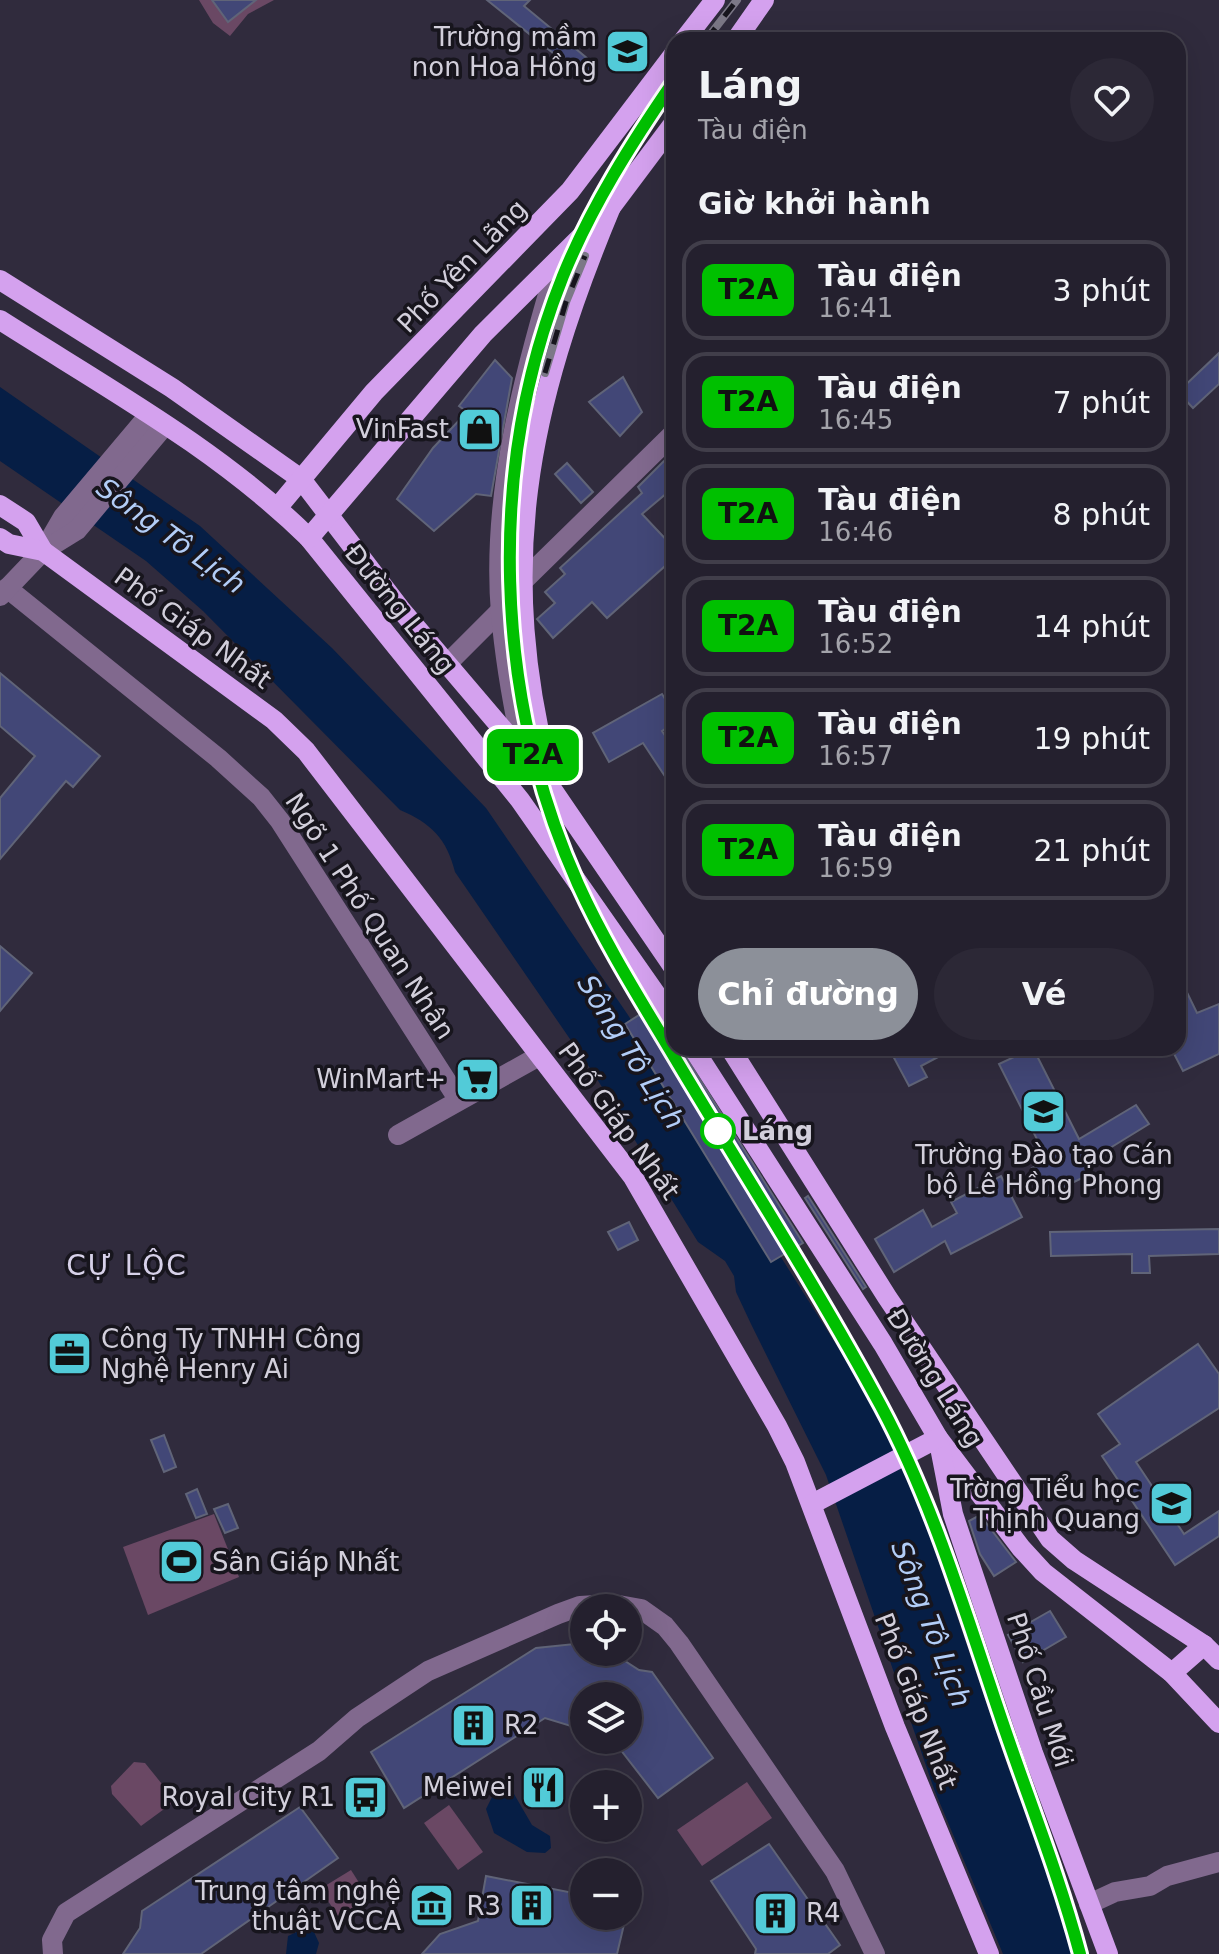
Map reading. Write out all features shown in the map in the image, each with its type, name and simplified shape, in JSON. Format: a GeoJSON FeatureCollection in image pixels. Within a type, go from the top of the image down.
{"type":"FeatureCollection","features":[{"type":"Feature","properties":{"kind":"main road"},"geometry":{"type":"LineString","coordinates":[[693,32],[715,0]]}},
{"type":"Feature","properties":{"kind":"main road"},"geometry":{"type":"LineString","coordinates":[[742,32],[764,0]]}},
{"type":"Feature","properties":{"kind":"main road","name":"Phố Yên Lãng"},"geometry":{"type":"LineString","coordinates":[[278,507],[374,392],[570,191],[666,65]]}},
{"type":"Feature","properties":{"kind":"main road"},"geometry":{"type":"LineString","coordinates":[[309,538],[483,334],[611,207],[666,134]]}},
{"type":"Feature","properties":{"kind":"main road"},"geometry":{"type":"LineString","coordinates":[[554,792],[545,759],[524,639],[522,582],[531,452],[543,396],[576,292],[611,207]]}},
{"type":"Feature","properties":{"kind":"main road","name":"Đường Láng"},"geometry":{"type":"LineString","coordinates":[[0,280],[172,388],[301,479],[402,611],[449,662],[554,792],[666,956]]}},
{"type":"Feature","properties":{"kind":"main road","name":"Đường Láng"},"geometry":{"type":"LineString","coordinates":[[0,320],[150,428],[278,507],[309,538],[520,800],[666,1009]]}},
{"type":"Feature","properties":{"kind":"main road"},"geometry":{"type":"LineString","coordinates":[[0,505],[26,522],[43,551]]}},
{"type":"Feature","properties":{"kind":"main road"},"geometry":{"type":"LineString","coordinates":[[0,538],[9,544],[43,551]]}},
{"type":"Feature","properties":{"kind":"main road","name":"Phố Giáp Nhất"},"geometry":{"type":"LineString","coordinates":[[43,551],[274,720],[306,751],[646,1198],[820,1501],[895,1727],[989,1954]]}},
{"type":"Feature","properties":{"kind":"main road","name":"Đường Láng"},"geometry":{"type":"LineString","coordinates":[[698,1056],[782,1182],[938,1438],[1043,1572],[1172,1673],[1219,1723]]}},
{"type":"Feature","properties":{"kind":"main road","name":"Đường Láng"},"geometry":{"type":"LineString","coordinates":[[735,1056],[894,1308],[1050,1539],[1074,1560],[1204,1645],[1219,1660]]}},
{"type":"Feature","properties":{"kind":"main road"},"geometry":{"type":"LineString","coordinates":[[782,1182],[807,1167]]}},
{"type":"Feature","properties":{"kind":"main road"},"geometry":{"type":"LineString","coordinates":[[820,1501],[938,1438]]}},
{"type":"Feature","properties":{"kind":"main road","name":"Phố Cầu Mới"},"geometry":{"type":"LineString","coordinates":[[938,1438],[953,1514],[1033,1753],[1108,1954]]}},
{"type":"Feature","properties":{"kind":"main road"},"geometry":{"type":"LineString","coordinates":[[1172,1673],[1204,1645]]}},
{"type":"Feature","properties":{"kind":"street"},"geometry":{"type":"LineString","coordinates":[[523,752],[510,687],[501,610],[505,505],[516,416],[558,261]]}},
{"type":"Feature","properties":{"kind":"street"},"geometry":{"type":"LineString","coordinates":[[3,592],[70,524],[150,428]]}},
{"type":"Feature","properties":{"kind":"street"},"geometry":{"type":"LineString","coordinates":[[449,662],[501,610],[522,582],[666,441]]}},
{"type":"Feature","properties":{"kind":"street","name":"Ngõ 1 Phố Quan Nhân"},"geometry":{"type":"LineString","coordinates":[[3,592],[261,797],[280,821],[458,1099]]}},
{"type":"Feature","properties":{"kind":"street"},"geometry":{"type":"LineString","coordinates":[[398,1135],[539,1056]]}},
{"type":"Feature","properties":{"kind":"street"},"geometry":{"type":"LineString","coordinates":[[53,1954],[52,1940],[66,1913],[319,1751],[357,1718],[428,1671],[580,1606],[613,1604],[641,1609],[665,1626],[679,1643],[835,1871],[875,1954]]}},
{"type":"Feature","properties":{"kind":"street"},"geometry":{"type":"LineString","coordinates":[[1089,1904],[1115,1892],[1150,1886],[1167,1876],[1219,1862]]}},
{"type":"Feature","properties":{"kind":"shaded area"},"geometry":{"type":"Polygon","coordinates":[[[199,0],[212,0],[228,22],[256,0],[274,0],[248,14],[230,36],[213,23],[199,0]]]}},
{"type":"Feature","properties":{"kind":"shaded area","name":"Sân Giáp Nhất"},"geometry":{"type":"Polygon","coordinates":[[[214,1514],[239,1577],[148,1615],[123,1547],[214,1514]]]}},
{"type":"Feature","properties":{"kind":"shaded area"},"geometry":{"type":"Polygon","coordinates":[[[134,1762],[145,1763],[170,1794],[171,1804],[141,1826],[112,1794],[111,1786],[134,1762]]]}},
{"type":"Feature","properties":{"kind":"shaded area"},"geometry":{"type":"Polygon","coordinates":[[[747,1782],[772,1818],[702,1866],[677,1830],[747,1782]]]}},
{"type":"Feature","properties":{"kind":"shaded area"},"geometry":{"type":"Polygon","coordinates":[[[449,1805],[483,1852],[458,1870],[424,1823],[449,1805]]]}},
{"type":"Feature","properties":{"kind":"shaded area"},"geometry":{"type":"Polygon","coordinates":[[[351,1870],[370,1900],[340,1919],[320,1889],[351,1870]]]}},
{"type":"Feature","properties":{"kind":"water","name":"Sông Tô Lịch"},"geometry":{"type":"Polygon","coordinates":[[[0,387],[200,526],[332,648],[486,808],[628,1015],[880,1414],[914,1489],[1008,1767],[1079,1954],[1003,1954],[934,1789],[826,1475],[736,1292],[734,1276],[725,1261],[698,1242],[592,1071],[455,872],[442,841],[421,821],[400,810],[203,611],[146,561],[0,461],[0,387]]]}},
{"type":"Feature","properties":{"kind":"water"},"geometry":{"type":"Polygon","coordinates":[[[494,1793],[514,1794],[532,1825],[550,1836],[551,1848],[545,1853],[527,1852],[494,1833],[486,1809],[494,1793]]]}},
{"type":"Feature","properties":{"kind":"water"},"geometry":{"type":"Polygon","coordinates":[[[303,1929],[314,1932],[319,1943],[316,1954],[286,1954],[288,1936],[303,1929]]]}},
{"type":"Feature","properties":{"kind":"building"},"geometry":{"type":"Polygon","coordinates":[[[212,0],[256,0],[228,22],[212,0]]]}},
{"type":"Feature","properties":{"kind":"building"},"geometry":{"type":"Polygon","coordinates":[[[487,0],[530,0],[524,6],[594,64],[583,77],[487,0]]]}},
{"type":"Feature","properties":{"kind":"building"},"geometry":{"type":"Polygon","coordinates":[[[1219,353],[1219,384],[1193,408],[1186,401],[1186,384],[1219,353]]]}},
{"type":"Feature","properties":{"kind":"building","name":"VinFast"},"geometry":{"type":"Polygon","coordinates":[[[495,360],[512,378],[491,496],[476,494],[434,531],[397,499],[433,448],[467,412],[459,406],[495,360]]]}},
{"type":"Feature","properties":{"kind":"building"},"geometry":{"type":"Polygon","coordinates":[[[623,377],[642,412],[620,436],[589,402],[623,377]]]}},
{"type":"Feature","properties":{"kind":"building"},"geometry":{"type":"Polygon","coordinates":[[[666,459],[666,494],[642,514],[666,540],[666,565],[607,618],[592,602],[553,638],[537,619],[555,603],[545,592],[565,574],[560,568],[642,493],[638,487],[666,459]]]}},
{"type":"Feature","properties":{"kind":"building"},"geometry":{"type":"Polygon","coordinates":[[[567,463],[593,492],[581,503],[555,474],[567,463]]]}},
{"type":"Feature","properties":{"kind":"building"},"geometry":{"type":"Polygon","coordinates":[[[0,673],[100,756],[73,787],[66,781],[0,859],[0,798],[35,756],[0,726],[0,673]]]}},
{"type":"Feature","properties":{"kind":"building"},"geometry":{"type":"Polygon","coordinates":[[[662,694],[666,700],[666,728],[662,731],[666,737],[666,778],[643,743],[609,762],[593,733],[662,694]]]}},
{"type":"Feature","properties":{"kind":"building"},"geometry":{"type":"Polygon","coordinates":[[[0,946],[32,973],[0,1011],[0,946]]]}},
{"type":"Feature","properties":{"kind":"building"},"geometry":{"type":"Polygon","coordinates":[[[1186,990],[1197,1013],[1219,1004],[1219,1054],[1183,1071],[1175,1056],[1186,1056],[1186,990]]]}},
{"type":"Feature","properties":{"kind":"building"},"geometry":{"type":"Polygon","coordinates":[[[650,1008],[666,1029],[666,1056],[685,1056],[803,1243],[771,1262],[625,1024],[650,1008]]]}},
{"type":"Feature","properties":{"kind":"building"},"geometry":{"type":"Polygon","coordinates":[[[893,1056],[940,1056],[921,1066],[927,1077],[909,1086],[893,1056]]]}},
{"type":"Feature","properties":{"kind":"building"},"geometry":{"type":"Polygon","coordinates":[[[1016,1056],[1037,1056],[1079,1139],[1136,1105],[1149,1124],[1084,1164],[1090,1174],[1046,1196],[1032,1168],[1048,1161],[999,1064],[1016,1056]]]}},
{"type":"Feature","properties":{"kind":"building"},"geometry":{"type":"Polygon","coordinates":[[[1001,1176],[1022,1217],[951,1254],[945,1241],[894,1272],[875,1239],[923,1210],[932,1227],[957,1213],[951,1202],[1001,1176]]]}},
{"type":"Feature","properties":{"kind":"building"},"geometry":{"type":"Polygon","coordinates":[[[808,1196],[866,1287],[863,1289],[805,1198],[808,1196]]]}},
{"type":"Feature","properties":{"kind":"building"},"geometry":{"type":"Polygon","coordinates":[[[629,1222],[638,1240],[618,1250],[608,1232],[629,1222]]]}},
{"type":"Feature","properties":{"kind":"building"},"geometry":{"type":"Polygon","coordinates":[[[1219,1229],[1219,1254],[1149,1256],[1150,1273],[1132,1273],[1132,1254],[1051,1256],[1050,1232],[1219,1229]]]}},
{"type":"Feature","properties":{"kind":"building"},"geometry":{"type":"Polygon","coordinates":[[[1198,1344],[1219,1374],[1219,1408],[1136,1462],[1184,1534],[1219,1511],[1219,1536],[1175,1565],[1102,1456],[1120,1444],[1098,1414],[1198,1344]]]}},
{"type":"Feature","properties":{"kind":"building"},"geometry":{"type":"Polygon","coordinates":[[[164,1435],[176,1467],[164,1472],[151,1440],[164,1435]]]}},
{"type":"Feature","properties":{"kind":"building"},"geometry":{"type":"Polygon","coordinates":[[[197,1489],[207,1514],[196,1518],[186,1494],[197,1489]]]}},
{"type":"Feature","properties":{"kind":"building"},"geometry":{"type":"Polygon","coordinates":[[[228,1504],[238,1528],[225,1533],[214,1509],[228,1504]]]}},
{"type":"Feature","properties":{"kind":"building"},"geometry":{"type":"Polygon","coordinates":[[[980,1515],[1016,1562],[994,1576],[980,1554],[969,1521],[980,1515]]]}},
{"type":"Feature","properties":{"kind":"building"},"geometry":{"type":"Polygon","coordinates":[[[1050,1611],[1066,1637],[1023,1662],[1008,1635],[1050,1611]]]}},
{"type":"Feature","properties":{"kind":"building","name":"R2"},"geometry":{"type":"Polygon","coordinates":[[[570,1644],[570,1666],[633,1666],[652,1672],[713,1758],[658,1798],[642,1777],[642,1770],[636,1770],[624,1754],[642,1754],[642,1682],[570,1682],[570,1726],[545,1718],[404,1808],[371,1752],[536,1648],[570,1644]]]}},
{"type":"Feature","properties":{"kind":"building"},"geometry":{"type":"Polygon","coordinates":[[[300,1807],[338,1858],[201,1954],[123,1954],[140,1928],[142,1911],[300,1807]]]}},
{"type":"Feature","properties":{"kind":"building","name":"R4"},"geometry":{"type":"Polygon","coordinates":[[[769,1844],[840,1945],[828,1954],[755,1954],[756,1949],[711,1881],[769,1844]]]}},
{"type":"Feature","properties":{"kind":"building","name":"R3"},"geometry":{"type":"Polygon","coordinates":[[[486,1876],[570,1892],[570,1930],[623,1930],[617,1954],[422,1954],[440,1934],[478,1921],[486,1876]]]}},
{"type":"Feature","properties":{"kind":"railway"},"geometry":{"type":"LineString","coordinates":[[712,32],[737,0]]}},
{"type":"Feature","properties":{"kind":"railway"},"geometry":{"type":"LineString","coordinates":[[666,93],[598,201],[562,278],[539,349],[523,421],[514,494],[511,568],[514,641],[525,714],[542,786],[566,857],[593,917],[666,1042]]}},
{"type":"Feature","properties":{"kind":"railway"},"geometry":{"type":"LineString","coordinates":[[545,373],[566,302],[585,256]]}},
{"type":"Feature","properties":{"kind":"railway"},"geometry":{"type":"LineString","coordinates":[[674,1056],[882,1409],[932,1521],[1080,1954]]}},
{"type":"Feature","properties":{"kind":"metro line","name":"T2A"},"geometry":{"type":"LineString","coordinates":[[666,93],[634,139],[563,274],[539,347],[519,436],[514,472],[511,550],[512,614],[521,696],[535,765],[555,827],[581,891],[666,1042]]}},
{"type":"Feature","properties":{"kind":"metro line","name":"T2A"},"geometry":{"type":"LineString","coordinates":[[675,1056],[882,1409],[912,1472],[968,1624],[1080,1954]]}},
{"type":"Feature","properties":{"kind":"place","name":"Trường mầm non Hoa Hồng"},"geometry":{"type":"Point","coordinates":[628,52]}},
{"type":"Feature","properties":{"kind":"place","name":"VinFast"},"geometry":{"type":"Point","coordinates":[480,429]}},
{"type":"Feature","properties":{"kind":"place","name":"WinMart+"},"geometry":{"type":"Point","coordinates":[477,1079]}},
{"type":"Feature","properties":{"kind":"place","name":"Trường Đào tạo Cán bộ Lê Hồng Phong"},"geometry":{"type":"Point","coordinates":[1044,1112]}},
{"type":"Feature","properties":{"kind":"place","name":"Láng"},"geometry":{"type":"Point","coordinates":[718,1131]}},
{"type":"Feature","properties":{"kind":"place","name":"Công Ty TNHH Công Nghệ Henry Ai"},"geometry":{"type":"Point","coordinates":[70,1354]}},
{"type":"Feature","properties":{"kind":"place","name":"Trờng Tiểu học Thịnh Quang"},"geometry":{"type":"Point","coordinates":[1171,1504]}},
{"type":"Feature","properties":{"kind":"place","name":"Sân Giáp Nhất"},"geometry":{"type":"Point","coordinates":[181,1562]}},
{"type":"Feature","properties":{"kind":"place","name":"R2"},"geometry":{"type":"Point","coordinates":[473,1725]}},
{"type":"Feature","properties":{"kind":"place","name":"Meiwei"},"geometry":{"type":"Point","coordinates":[544,1787]}},
{"type":"Feature","properties":{"kind":"place","name":"Royal City R1"},"geometry":{"type":"Point","coordinates":[366,1797]}},
{"type":"Feature","properties":{"kind":"place","name":"Trung tâm nghệ thuật VCCA"},"geometry":{"type":"Point","coordinates":[432,1906]}},
{"type":"Feature","properties":{"kind":"place","name":"R3"},"geometry":{"type":"Point","coordinates":[532,1906]}},
{"type":"Feature","properties":{"kind":"place","name":"R4"},"geometry":{"type":"Point","coordinates":[775,1913]}},
{"type":"Feature","properties":{"kind":"district","name":"CỰ LỘC"},"geometry":{"type":"Point","coordinates":[127,1265]}}]}
